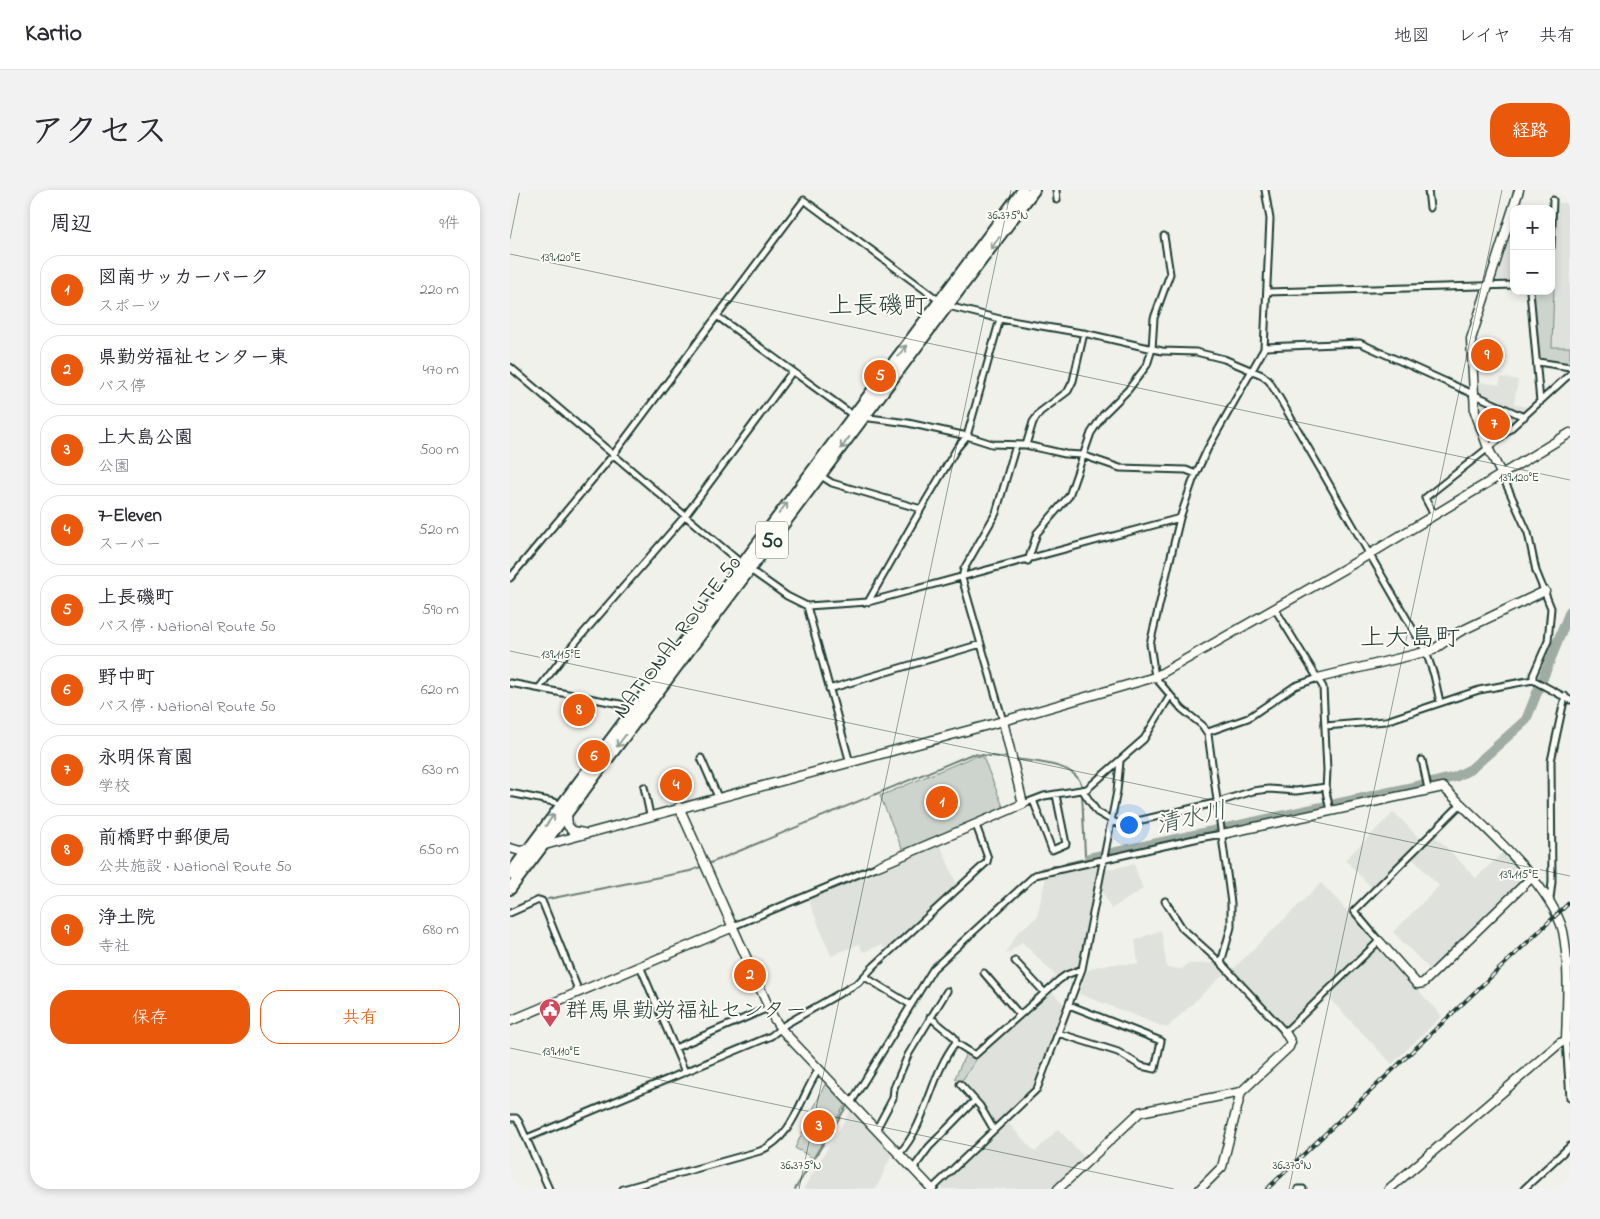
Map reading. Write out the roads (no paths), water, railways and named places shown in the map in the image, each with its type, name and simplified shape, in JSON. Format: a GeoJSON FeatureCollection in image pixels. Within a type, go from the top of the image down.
{"type":"FeatureCollection","features":[{"type":"Feature","properties":{"kind":"highway","name":"NATIONAL ROUTE 50"},"geometry":{"type":"LineString","coordinates":[[745,566],[821,476],[864,418],[1023,190]]}},
{"type":"Feature","properties":{"kind":"highway","name":"NATIONAL ROUTE 50"},"geometry":{"type":"LineString","coordinates":[[510,874],[527,850],[564,809],[745,566],[853,415],[1034,190]]}},
{"type":"Feature","properties":{"kind":"highway","name":"NATIONAL ROUTE 50"},"geometry":{"type":"LineString","coordinates":[[510,889],[543,845],[564,809]]}},
{"type":"Feature","properties":{"kind":"street"},"geometry":{"type":"LineString","coordinates":[[1056,190],[1057,200]]}},
{"type":"Feature","properties":{"kind":"street"},"geometry":{"type":"LineString","coordinates":[[1221,963],[1232,922],[1231,900],[1208,732],[1170,696],[1155,677],[1150,644],[1180,518],[1196,474],[1265,347],[1270,219],[1265,190]]}},
{"type":"Feature","properties":{"kind":"street"},"geometry":{"type":"LineString","coordinates":[[1428,190],[1430,208]]}},
{"type":"Feature","properties":{"kind":"street"},"geometry":{"type":"LineString","coordinates":[[1518,190],[1472,339],[1474,412],[1488,448],[1528,533],[1536,571],[1551,608],[1551,630],[1546,648],[1533,675],[1533,680]]}},
{"type":"Feature","properties":{"kind":"street"},"geometry":{"type":"LineString","coordinates":[[510,578],[613,455],[804,200],[944,304],[1000,320],[1084,333],[1152,349],[1196,352],[1224,359],[1253,370],[1268,381],[1426,652],[1433,670],[1440,702]]}},
{"type":"Feature","properties":{"kind":"street"},"geometry":{"type":"LineString","coordinates":[[1553,200],[1553,205]]}},
{"type":"Feature","properties":{"kind":"street"},"geometry":{"type":"LineString","coordinates":[[1028,560],[1036,533],[1069,496],[1091,433],[1103,415],[1128,390],[1147,365],[1152,349],[1154,318],[1170,274],[1164,236]]}},
{"type":"Feature","properties":{"kind":"street"},"geometry":{"type":"LineString","coordinates":[[1267,292],[1510,285]]}},
{"type":"Feature","properties":{"kind":"street"},"geometry":{"type":"LineString","coordinates":[[1530,295],[1538,362],[1540,402]]}},
{"type":"Feature","properties":{"kind":"street"},"geometry":{"type":"LineString","coordinates":[[717,316],[853,415],[908,423],[967,436],[992,444],[1026,445],[1082,455],[1120,468],[1186,470],[1196,474]]}},
{"type":"Feature","properties":{"kind":"street"},"geometry":{"type":"LineString","coordinates":[[868,602],[957,448],[967,436],[1000,320]]}},
{"type":"Feature","properties":{"kind":"street"},"geometry":{"type":"LineString","coordinates":[[1026,445],[1033,422],[1040,412],[1068,391],[1074,381],[1084,333]]}},
{"type":"Feature","properties":{"kind":"street"},"geometry":{"type":"LineString","coordinates":[[1265,347],[1360,343],[1524,417]]}},
{"type":"Feature","properties":{"kind":"street"},"geometry":{"type":"LineString","coordinates":[[1538,362],[1570,367]]}},
{"type":"Feature","properties":{"kind":"street"},"geometry":{"type":"LineString","coordinates":[[510,367],[745,566],[787,596],[807,606],[868,602],[1180,518]]}},
{"type":"Feature","properties":{"kind":"street"},"geometry":{"type":"LineString","coordinates":[[539,688],[567,652],[685,516],[792,372]]}},
{"type":"Feature","properties":{"kind":"street"},"geometry":{"type":"LineString","coordinates":[[1434,515],[1425,498],[1488,448],[1570,374]]}},
{"type":"Feature","properties":{"kind":"street"},"geometry":{"type":"LineString","coordinates":[[510,848],[527,850],[678,807],[1003,721],[1155,677],[1370,554],[1570,433]]}},
{"type":"Feature","properties":{"kind":"street"},"geometry":{"type":"LineString","coordinates":[[1016,445],[996,513],[964,569],[962,578],[1003,721],[1023,804]]}},
{"type":"Feature","properties":{"kind":"street"},"geometry":{"type":"LineString","coordinates":[[821,476],[832,483],[921,509]]}},
{"type":"Feature","properties":{"kind":"street"},"geometry":{"type":"LineString","coordinates":[[1208,732],[1248,718],[1296,686],[1318,678],[1438,648],[1459,632],[1545,591]]}},
{"type":"Feature","properties":{"kind":"street"},"geometry":{"type":"LineString","coordinates":[[807,606],[850,762]]}},
{"type":"Feature","properties":{"kind":"street"},"geometry":{"type":"LineString","coordinates":[[1275,609],[1323,687],[1326,787],[1329,808]]}},
{"type":"Feature","properties":{"kind":"street"},"geometry":{"type":"LineString","coordinates":[[829,689],[981,644]]}},
{"type":"Feature","properties":{"kind":"street"},"geometry":{"type":"LineString","coordinates":[[1325,726],[1381,722],[1485,689],[1533,680],[1568,697],[1551,761],[1552,872],[1550,899]]}},
{"type":"Feature","properties":{"kind":"street"},"geometry":{"type":"LineString","coordinates":[[510,683],[639,708]]}},
{"type":"Feature","properties":{"kind":"street"},"geometry":{"type":"LineString","coordinates":[[510,1020],[1033,800],[1083,791],[1120,762],[1144,739],[1170,696]]}},
{"type":"Feature","properties":{"kind":"street"},"geometry":{"type":"LineString","coordinates":[[701,758],[718,797]]}},
{"type":"Feature","properties":{"kind":"street"},"geometry":{"type":"LineString","coordinates":[[1422,760],[1428,786]]}},
{"type":"Feature","properties":{"kind":"street"},"geometry":{"type":"LineString","coordinates":[[678,807],[768,1008],[781,1029],[932,1189],[1035,1091],[1083,969],[1120,762]]}},
{"type":"Feature","properties":{"kind":"street"},"geometry":{"type":"LineString","coordinates":[[644,786],[650,815]]}},
{"type":"Feature","properties":{"kind":"street"},"geometry":{"type":"LineString","coordinates":[[851,1103],[933,969],[1035,875],[1104,856],[1428,786],[1444,786],[1462,804],[1532,877],[1550,899],[1567,930],[1569,994],[1566,1041],[1570,1098]]}},
{"type":"Feature","properties":{"kind":"street"},"geometry":{"type":"LineString","coordinates":[[1083,791],[1093,808],[1116,824],[1124,825],[1262,790],[1296,791],[1326,787]]}},
{"type":"Feature","properties":{"kind":"street"},"geometry":{"type":"LineString","coordinates":[[510,793],[554,802],[564,809],[568,826],[573,831],[585,833]]}},
{"type":"Feature","properties":{"kind":"street"},"geometry":{"type":"LineString","coordinates":[[1033,800],[1052,850],[1066,844],[1056,795]]}},
{"type":"Feature","properties":{"kind":"street"},"geometry":{"type":"LineString","coordinates":[[1462,804],[1354,911],[1417,984],[1423,983],[1532,877]]}},
{"type":"Feature","properties":{"kind":"street"},"geometry":{"type":"LineString","coordinates":[[527,1138],[771,1036],[858,984],[872,968],[987,862],[988,858],[976,825]]}},
{"type":"Feature","properties":{"kind":"street"},"geometry":{"type":"LineString","coordinates":[[510,913],[539,900],[542,901],[579,992]]}},
{"type":"Feature","properties":{"kind":"street"},"geometry":{"type":"LineString","coordinates":[[1058,1189],[1140,1112],[1241,1092],[1289,1047],[1291,1042],[1285,1032],[1221,963],[1182,928],[1166,901]]}},
{"type":"Feature","properties":{"kind":"street"},"geometry":{"type":"LineString","coordinates":[[1285,1032],[1379,941]]}},
{"type":"Feature","properties":{"kind":"street"},"geometry":{"type":"LineString","coordinates":[[1015,961],[1044,992]]}},
{"type":"Feature","properties":{"kind":"street"},"geometry":{"type":"LineString","coordinates":[[640,966],[685,1072]]}},
{"type":"Feature","properties":{"kind":"street"},"geometry":{"type":"LineString","coordinates":[[930,1017],[954,1036],[956,1043],[975,1055],[1044,992],[1066,975],[1083,969]]}},
{"type":"Feature","properties":{"kind":"street"},"geometry":{"type":"LineString","coordinates":[[984,973],[1019,1014]]}},
{"type":"Feature","properties":{"kind":"street"},"geometry":{"type":"LineString","coordinates":[[865,977],[911,1005]]}},
{"type":"Feature","properties":{"kind":"street"},"geometry":{"type":"LineString","coordinates":[[876,1130],[893,1098],[894,1088],[908,1055],[947,991]]}},
{"type":"Feature","properties":{"kind":"street"},"geometry":{"type":"LineString","coordinates":[[1058,1033],[1118,1052],[1141,1066],[1155,1069],[1161,1041],[1069,1005]]}},
{"type":"Feature","properties":{"kind":"street"},"geometry":{"type":"LineString","coordinates":[[675,1048],[768,1008]]}},
{"type":"Feature","properties":{"kind":"street"},"geometry":{"type":"LineString","coordinates":[[1389,1189],[1560,1043],[1566,1041]]}},
{"type":"Feature","properties":{"kind":"street"},"geometry":{"type":"LineString","coordinates":[[899,1154],[914,1135],[945,1058],[956,1043]]}},
{"type":"Feature","properties":{"kind":"street"},"geometry":{"type":"LineString","coordinates":[[623,1189],[760,1151],[770,1146],[791,1125],[819,1069]]}},
{"type":"Feature","properties":{"kind":"street"},"geometry":{"type":"LineString","coordinates":[[960,1084],[975,1100],[994,1130]]}},
{"type":"Feature","properties":{"kind":"street"},"geometry":{"type":"LineString","coordinates":[[1204,1188],[1222,1167],[1241,1092]]}},
{"type":"Feature","properties":{"kind":"street"},"geometry":{"type":"LineString","coordinates":[[914,1170],[929,1147],[975,1100]]}},
{"type":"Feature","properties":{"kind":"street"},"geometry":{"type":"LineString","coordinates":[[510,1118],[518,1119],[549,1189]]}},
{"type":"Feature","properties":{"kind":"street"},"geometry":{"type":"LineString","coordinates":[[1524,1189],[1570,1146]]}},
{"type":"Feature","properties":{"kind":"street"},"geometry":{"type":"LineString","coordinates":[[1298,1189],[1303,1189]]}},
{"type":"Feature","properties":{"kind":"waterway","name":"清水川"},"geometry":{"type":"LineString","coordinates":[[1089,858],[1431,783],[1455,777],[1471,769],[1526,720],[1570,611]]}},
{"type":"Feature","properties":{"kind":"waterway"},"geometry":{"type":"LineString","coordinates":[[708,864],[972,754],[1010,758]]}},
{"type":"Feature","properties":{"kind":"waterway"},"geometry":{"type":"LineString","coordinates":[[1015,759],[1054,765],[1064,769],[1073,773],[1079,780],[1082,788]]}},
{"type":"Feature","properties":{"kind":"waterway","name":"清水川"},"geometry":{"type":"LineString","coordinates":[[1032,874],[1041,869],[1089,858],[1085,855],[1082,792]]}},
{"type":"Feature","properties":{"kind":"waterway"},"geometry":{"type":"LineString","coordinates":[[548,899],[690,871],[703,866]]}},
{"type":"Feature","properties":{"kind":"waterway","name":"清水川"},"geometry":{"type":"LineString","coordinates":[[853,1095],[930,970]]}},
{"type":"Feature","properties":{"kind":"waterway","name":"清水川"},"geometry":{"type":"LineString","coordinates":[[795,1189],[848,1104]]}},
{"type":"Feature","properties":{"kind":"railway"},"geometry":{"type":"LineString","coordinates":[[1267,1189],[1570,902]]}},
{"type":"Feature","properties":{"kind":"place","name":"浄土院"},"geometry":{"type":"Point","coordinates":[1487,355]}},
{"type":"Feature","properties":{"kind":"place","name":"上長磯町"},"geometry":{"type":"Point","coordinates":[880,376]}},
{"type":"Feature","properties":{"kind":"place","name":"永明保育園"},"geometry":{"type":"Point","coordinates":[1494,424]}},
{"type":"Feature","properties":{"kind":"place","name":"前橋野中郵便局"},"geometry":{"type":"Point","coordinates":[579,710]}},
{"type":"Feature","properties":{"kind":"place","name":"野中町"},"geometry":{"type":"Point","coordinates":[594,756]}},
{"type":"Feature","properties":{"kind":"place","name":"7-Eleven"},"geometry":{"type":"Point","coordinates":[676,785]}},
{"type":"Feature","properties":{"kind":"place","name":"図南サッカーパーク"},"geometry":{"type":"Point","coordinates":[942,802]}},
{"type":"Feature","properties":{"kind":"place","name":"県勤労福祉センター東"},"geometry":{"type":"Point","coordinates":[750,975]}},
{"type":"Feature","properties":{"kind":"place","name":"群馬県勤労福祉センター"},"geometry":{"type":"Point","coordinates":[550,1028]}},
{"type":"Feature","properties":{"kind":"place","name":"上大島公園"},"geometry":{"type":"Point","coordinates":[819,1126]}},
{"type":"Feature","properties":{"kind":"district","name":"上長磯町"},"geometry":{"type":"Point","coordinates":[878,304]}},
{"type":"Feature","properties":{"kind":"district","name":"上大島町"},"geometry":{"type":"Point","coordinates":[1410,636]}}]}
